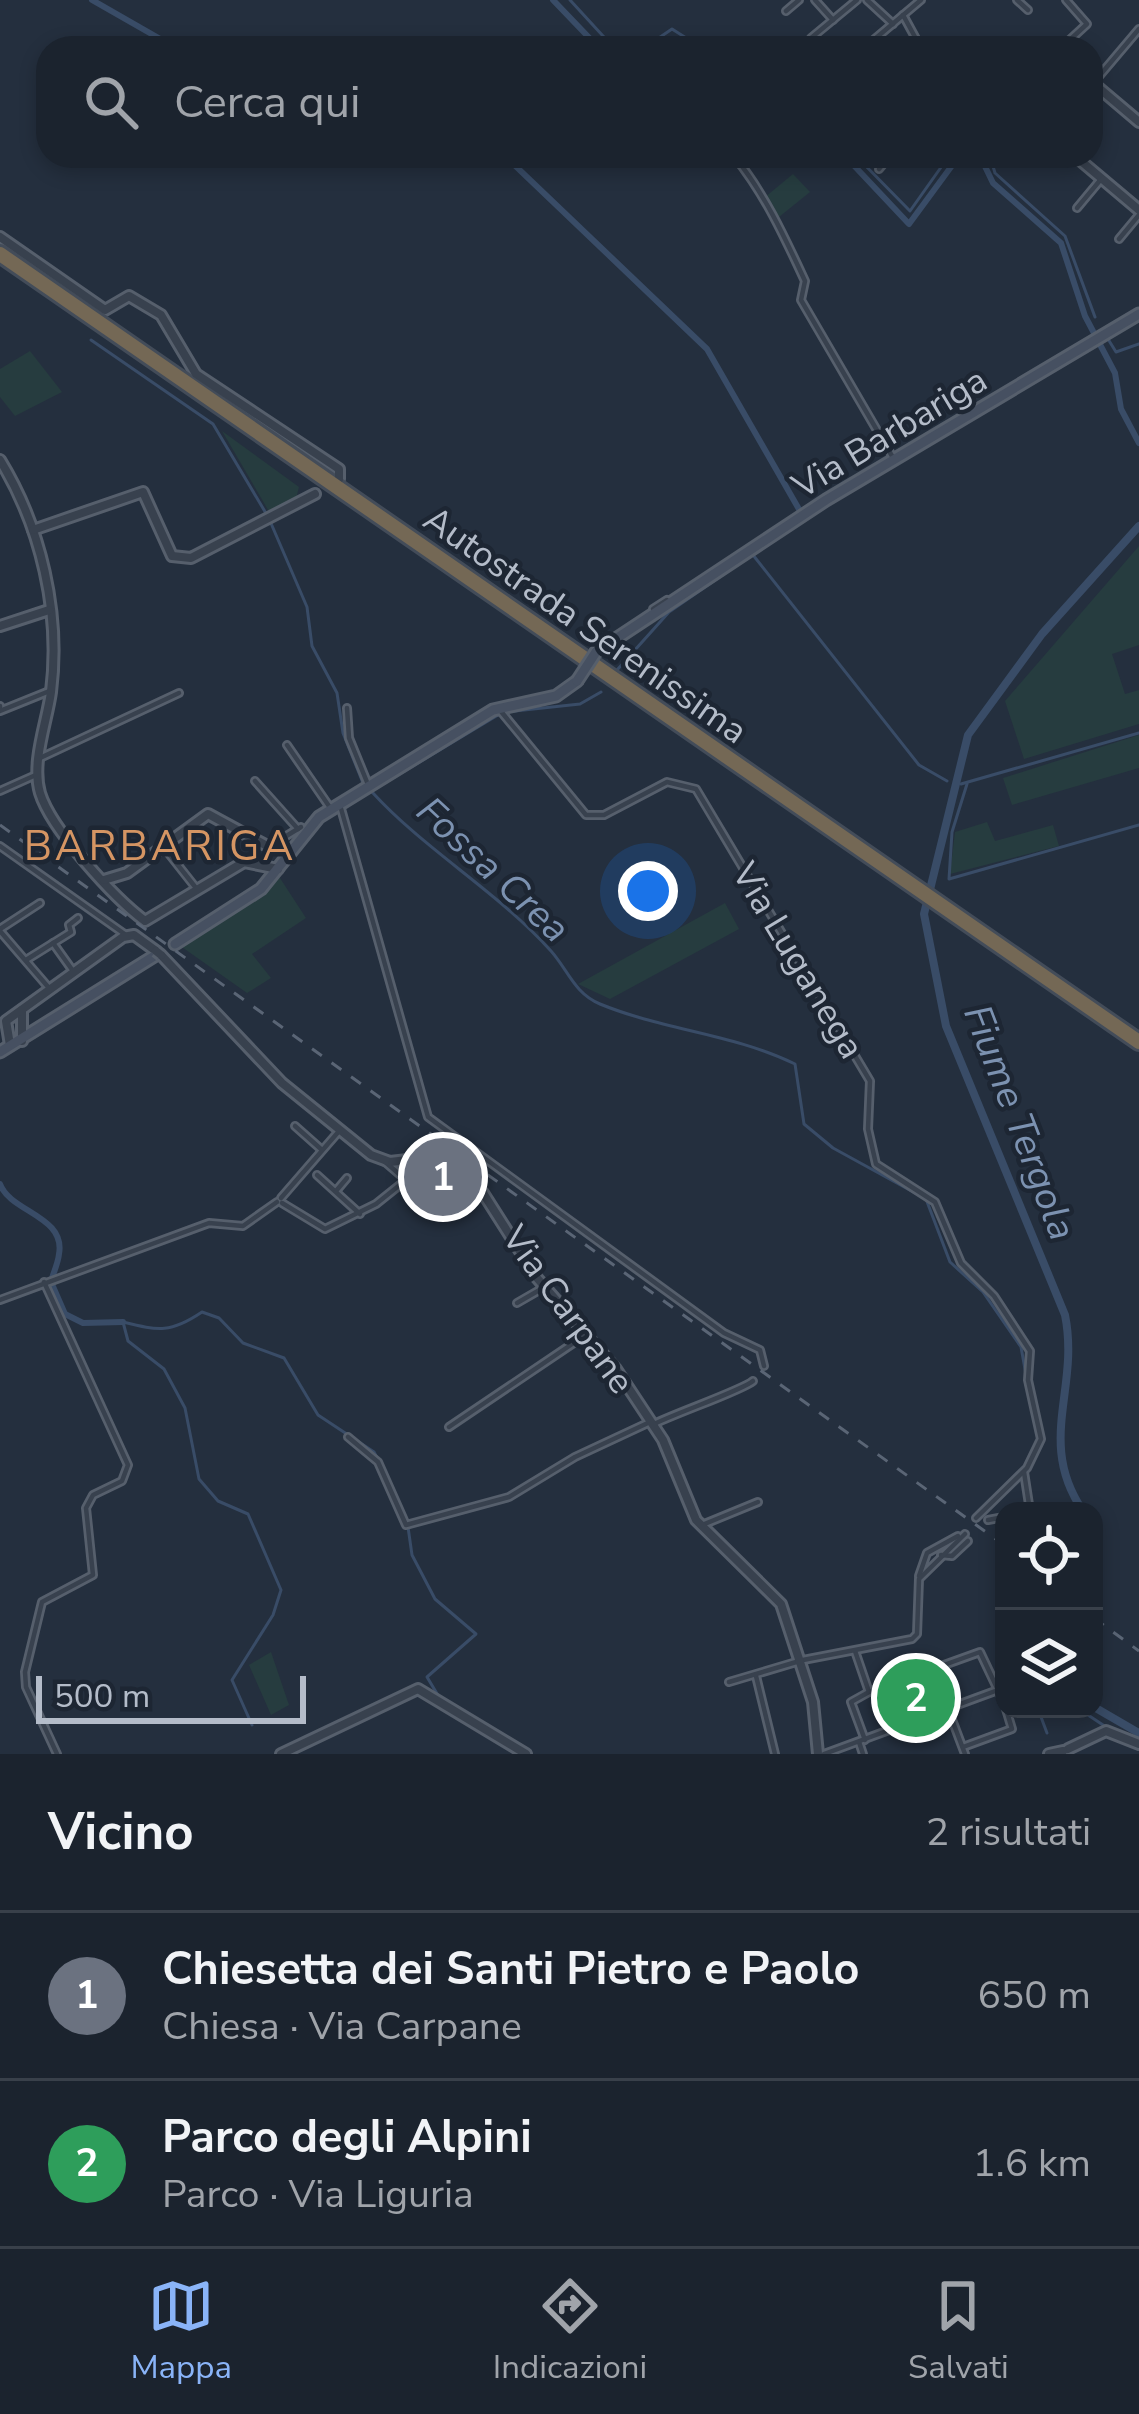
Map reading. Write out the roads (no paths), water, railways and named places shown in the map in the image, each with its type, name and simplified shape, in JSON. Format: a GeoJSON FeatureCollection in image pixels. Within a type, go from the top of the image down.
{"type":"FeatureCollection","features":[{"type":"Feature","properties":{"kind":"highway","name":"Autostrada Serenissima"},"geometry":{"type":"LineString","coordinates":[[0,254],[1139,1052]]}},
{"type":"Feature","properties":{"kind":"highway","name":"Autostrada Serenissima"},"geometry":{"type":"LineString","coordinates":[[0,264],[905,885]]}},
{"type":"Feature","properties":{"kind":"highway","name":"Autostrada Serenissima"},"geometry":{"type":"LineString","coordinates":[[954,920],[1139,1042]]}},
{"type":"Feature","properties":{"kind":"main road","name":"Via Barbariga"},"geometry":{"type":"LineString","coordinates":[[175,944],[267,883],[269,866],[287,856],[311,824],[336,807],[498,708],[556,696],[577,681],[596,652],[670,603],[893,459],[1139,314]]}},
{"type":"Feature","properties":{"kind":"main road"},"geometry":{"type":"LineString","coordinates":[[4,1051],[157,953]]}},
{"type":"Feature","properties":{"kind":"street"},"geometry":{"type":"LineString","coordinates":[[786,10],[799,0]]}},
{"type":"Feature","properties":{"kind":"street"},"geometry":{"type":"LineString","coordinates":[[815,0],[833,20]]}},
{"type":"Feature","properties":{"kind":"street"},"geometry":{"type":"LineString","coordinates":[[813,36],[857,0]]}},
{"type":"Feature","properties":{"kind":"street"},"geometry":{"type":"LineString","coordinates":[[867,0],[893,24]]}},
{"type":"Feature","properties":{"kind":"street"},"geometry":{"type":"LineString","coordinates":[[878,36],[920,0]]}},
{"type":"Feature","properties":{"kind":"street"},"geometry":{"type":"LineString","coordinates":[[1017,0],[1028,10]]}},
{"type":"Feature","properties":{"kind":"street"},"geometry":{"type":"LineString","coordinates":[[1066,0],[1087,24],[1074,36]]}},
{"type":"Feature","properties":{"kind":"street"},"geometry":{"type":"LineString","coordinates":[[903,16],[916,36]]}},
{"type":"Feature","properties":{"kind":"street"},"geometry":{"type":"LineString","coordinates":[[1103,71],[1139,29]]}},
{"type":"Feature","properties":{"kind":"street"},"geometry":{"type":"LineString","coordinates":[[1103,93],[1139,122]]}},
{"type":"Feature","properties":{"kind":"street"},"geometry":{"type":"LineString","coordinates":[[741,168],[758,198],[787,232],[789,252],[805,281],[800,294],[893,459]]}},
{"type":"Feature","properties":{"kind":"street"},"geometry":{"type":"LineString","coordinates":[[1090,168],[1139,213],[1119,238]]}},
{"type":"Feature","properties":{"kind":"street"},"geometry":{"type":"LineString","coordinates":[[1077,208],[1102,178]]}},
{"type":"Feature","properties":{"kind":"street"},"geometry":{"type":"LineString","coordinates":[[0,237],[105,310],[129,296],[154,310],[196,374],[339,469],[339,479]]}},
{"type":"Feature","properties":{"kind":"street"},"geometry":{"type":"LineString","coordinates":[[0,460],[33,530],[49,610],[52,690],[38,774],[39,791],[55,821],[104,880],[148,921],[244,862],[269,866],[271,851],[300,828],[255,781]]}},
{"type":"Feature","properties":{"kind":"street"},"geometry":{"type":"LineString","coordinates":[[33,530],[143,492],[172,556],[199,557],[315,494]]}},
{"type":"Feature","properties":{"kind":"street","name":"Via Barbariga"},"geometry":{"type":"LineString","coordinates":[[653,609],[667,599],[670,603]]}},
{"type":"Feature","properties":{"kind":"street"},"geometry":{"type":"LineString","coordinates":[[0,626],[49,610]]}},
{"type":"Feature","properties":{"kind":"street"},"geometry":{"type":"LineString","coordinates":[[0,708],[52,690]]}},
{"type":"Feature","properties":{"kind":"street"},"geometry":{"type":"LineString","coordinates":[[40,758],[179,693]]}},
{"type":"Feature","properties":{"kind":"street"},"geometry":{"type":"LineString","coordinates":[[347,708],[349,738],[369,787]]}},
{"type":"Feature","properties":{"kind":"street","name":"Via Luganega"},"geometry":{"type":"LineString","coordinates":[[498,708],[586,815],[604,815],[667,782],[696,789],[870,1081],[868,1129],[877,1164],[935,1202],[961,1263],[994,1296],[1030,1351],[1029,1390],[1042,1430],[1024,1472],[1029,1502]]}},
{"type":"Feature","properties":{"kind":"street"},"geometry":{"type":"LineString","coordinates":[[287,745],[336,807],[430,1120],[724,1333],[760,1350],[764,1366]]}},
{"type":"Feature","properties":{"kind":"street"},"geometry":{"type":"LineString","coordinates":[[0,790],[38,774]]}},
{"type":"Feature","properties":{"kind":"street"},"geometry":{"type":"LineString","coordinates":[[104,880],[127,873],[208,814],[287,856]]}},
{"type":"Feature","properties":{"kind":"street"},"geometry":{"type":"LineString","coordinates":[[0,845],[157,953],[272,1073],[406,1180]]}},
{"type":"Feature","properties":{"kind":"street"},"geometry":{"type":"LineString","coordinates":[[166,850],[199,890]]}},
{"type":"Feature","properties":{"kind":"street"},"geometry":{"type":"LineString","coordinates":[[40,903],[0,930],[49,988]]}},
{"type":"Feature","properties":{"kind":"street"},"geometry":{"type":"LineString","coordinates":[[25,960],[72,932],[69,925],[78,918]]}},
{"type":"Feature","properties":{"kind":"street"},"geometry":{"type":"LineString","coordinates":[[4,1051],[5,1027],[22,1008],[126,935]]}},
{"type":"Feature","properties":{"kind":"street"},"geometry":{"type":"LineString","coordinates":[[53,943],[73,971]]}},
{"type":"Feature","properties":{"kind":"street"},"geometry":{"type":"LineString","coordinates":[[22,1008],[22,1042]]}},
{"type":"Feature","properties":{"kind":"street"},"geometry":{"type":"LineString","coordinates":[[5,1027],[40,1029]]}},
{"type":"Feature","properties":{"kind":"street"},"geometry":{"type":"LineString","coordinates":[[5,1027],[22,1042]]}},
{"type":"Feature","properties":{"kind":"street"},"geometry":{"type":"LineString","coordinates":[[295,1126],[322,1150]]}},
{"type":"Feature","properties":{"kind":"street"},"geometry":{"type":"LineString","coordinates":[[0,1300],[209,1223],[243,1226],[280,1201],[340,1130]]}},
{"type":"Feature","properties":{"kind":"street","name":"Via Carpane"},"geometry":{"type":"LineString","coordinates":[[384,1161],[425,1158],[464,1174],[506,1223],[544,1287],[586,1334],[651,1423],[701,1526],[781,1604],[801,1660],[823,1754]]}},
{"type":"Feature","properties":{"kind":"street"},"geometry":{"type":"LineString","coordinates":[[280,1201],[322,1229],[359,1214],[406,1180],[438,1168]]}},
{"type":"Feature","properties":{"kind":"street"},"geometry":{"type":"LineString","coordinates":[[317,1175],[359,1214]]}},
{"type":"Feature","properties":{"kind":"street"},"geometry":{"type":"LineString","coordinates":[[336,1190],[346,1178]]}},
{"type":"Feature","properties":{"kind":"street"},"geometry":{"type":"LineString","coordinates":[[48,1281],[128,1465],[122,1480],[93,1495],[86,1508],[93,1575],[47,1598],[38,1610],[25,1681],[57,1754]]}},
{"type":"Feature","properties":{"kind":"street"},"geometry":{"type":"LineString","coordinates":[[517,1303],[544,1287]]}},
{"type":"Feature","properties":{"kind":"street"},"geometry":{"type":"LineString","coordinates":[[449,1427],[586,1334]]}},
{"type":"Feature","properties":{"kind":"street"},"geometry":{"type":"LineString","coordinates":[[348,1437],[378,1462],[406,1525],[506,1498],[651,1423],[715,1395],[742,1390],[753,1381]]}},
{"type":"Feature","properties":{"kind":"street"},"geometry":{"type":"LineString","coordinates":[[976,1518],[1024,1472]]}},
{"type":"Feature","properties":{"kind":"street"},"geometry":{"type":"LineString","coordinates":[[701,1526],[758,1502]]}},
{"type":"Feature","properties":{"kind":"street"},"geometry":{"type":"LineString","coordinates":[[988,1520],[995,1519]]}},
{"type":"Feature","properties":{"kind":"street"},"geometry":{"type":"LineString","coordinates":[[729,1682],[801,1660],[912,1639],[920,1579],[923,1566],[931,1549],[964,1537],[923,1566]]}},
{"type":"Feature","properties":{"kind":"street"},"geometry":{"type":"LineString","coordinates":[[855,1651],[869,1692]]}},
{"type":"Feature","properties":{"kind":"street"},"geometry":{"type":"LineString","coordinates":[[863,1754],[851,1702],[869,1692],[980,1652],[995,1684]]}},
{"type":"Feature","properties":{"kind":"street"},"geometry":{"type":"LineString","coordinates":[[756,1676],[775,1754]]}},
{"type":"Feature","properties":{"kind":"street"},"geometry":{"type":"LineString","coordinates":[[280,1754],[418,1688],[526,1754]]}},
{"type":"Feature","properties":{"kind":"street"},"geometry":{"type":"LineString","coordinates":[[823,1754],[995,1691]]}},
{"type":"Feature","properties":{"kind":"street"},"geometry":{"type":"LineString","coordinates":[[948,1709],[964,1751],[1012,1729],[1009,1718]]}},
{"type":"Feature","properties":{"kind":"street"},"geometry":{"type":"LineString","coordinates":[[1049,1754],[1066,1752],[1109,1731],[1139,1744]]}},
{"type":"Feature","properties":{"kind":"waterway"},"geometry":{"type":"LineString","coordinates":[[92,0],[155,36]]}},
{"type":"Feature","properties":{"kind":"waterway"},"geometry":{"type":"LineString","coordinates":[[553,0],[588,36]]}},
{"type":"Feature","properties":{"kind":"waterway"},"geometry":{"type":"LineString","coordinates":[[570,0],[603,36]]}},
{"type":"Feature","properties":{"kind":"waterway"},"geometry":{"type":"LineString","coordinates":[[662,36],[672,29],[683,36]]}},
{"type":"Feature","properties":{"kind":"waterway"},"geometry":{"type":"LineString","coordinates":[[518,168],[707,349],[800,511]]}},
{"type":"Feature","properties":{"kind":"waterway"},"geometry":{"type":"LineString","coordinates":[[856,168],[909,224],[950,168]]}},
{"type":"Feature","properties":{"kind":"waterway"},"geometry":{"type":"LineString","coordinates":[[868,168],[910,211],[940,168]]}},
{"type":"Feature","properties":{"kind":"waterway"},"geometry":{"type":"LineString","coordinates":[[986,168],[993,183],[1061,243],[1085,316],[1115,373],[1121,409],[1139,443]]}},
{"type":"Feature","properties":{"kind":"waterway"},"geometry":{"type":"LineString","coordinates":[[994,168],[1065,236],[1095,317]]}},
{"type":"Feature","properties":{"kind":"waterway"},"geometry":{"type":"LineString","coordinates":[[1108,339],[1116,352],[1139,344]]}},
{"type":"Feature","properties":{"kind":"waterway"},"geometry":{"type":"LineString","coordinates":[[91,340],[213,424],[267,515]]}},
{"type":"Feature","properties":{"kind":"waterway"},"geometry":{"type":"LineString","coordinates":[[830,502],[753,555],[919,765],[947,781]]}},
{"type":"Feature","properties":{"kind":"waterway"},"geometry":{"type":"LineString","coordinates":[[270,521],[307,607],[312,646],[337,693],[343,733],[363,783]]}},
{"type":"Feature","properties":{"kind":"waterway","name":"Fiume Tergola"},"geometry":{"type":"LineString","coordinates":[[1078,1502],[1062,1462],[1068,1367],[1065,1315],[946,1026],[924,914],[968,735],[1042,634],[1139,526]]}},
{"type":"Feature","properties":{"kind":"waterway","name":"Fossa Crea"},"geometry":{"type":"LineString","coordinates":[[617,670],[669,612],[747,558]]}},
{"type":"Feature","properties":{"kind":"waterway","name":"Fossa Crea"},"geometry":{"type":"LineString","coordinates":[[506,712],[580,704],[601,692]]}},
{"type":"Feature","properties":{"kind":"waterway","name":"Fossa Crea"},"geometry":{"type":"LineString","coordinates":[[373,790],[498,715]]}},
{"type":"Feature","properties":{"kind":"waterway"},"geometry":{"type":"LineString","coordinates":[[961,784],[1139,733]]}},
{"type":"Feature","properties":{"kind":"waterway"},"geometry":{"type":"LineString","coordinates":[[967,784],[952,832],[949,879],[1139,825]]}},
{"type":"Feature","properties":{"kind":"waterway","name":"Fossa Crea"},"geometry":{"type":"LineString","coordinates":[[372,792],[530,929],[591,999],[795,1064],[804,1124],[833,1148],[926,1199],[950,1262],[983,1292],[1021,1347],[1032,1408]]}},
{"type":"Feature","properties":{"kind":"waterway"},"geometry":{"type":"LineString","coordinates":[[0,1184],[14,1201],[54,1231],[59,1254],[51,1282],[65,1314],[83,1323],[123,1322]]}},
{"type":"Feature","properties":{"kind":"waterway"},"geometry":{"type":"LineString","coordinates":[[252,1725],[232,1680],[273,1615],[281,1590],[248,1514],[218,1501],[199,1479],[185,1408],[164,1369],[128,1341],[123,1322],[164,1328],[202,1312],[219,1318],[243,1343],[284,1358],[318,1415],[374,1452],[385,1473]]}},
{"type":"Feature","properties":{"kind":"waterway"},"geometry":{"type":"LineString","coordinates":[[394,1492],[405,1516]]}},
{"type":"Feature","properties":{"kind":"waterway"},"geometry":{"type":"LineString","coordinates":[[408,1527],[412,1555],[435,1599],[476,1634],[427,1677],[439,1697]]}},
{"type":"Feature","properties":{"kind":"waterway","name":"Fiume Tergola"},"geometry":{"type":"LineString","coordinates":[[1103,1712],[1139,1733]]}},
{"type":"Feature","properties":{"kind":"waterway"},"geometry":{"type":"LineString","coordinates":[[1041,1718],[1047,1733]]}},
{"type":"Feature","properties":{"kind":"waterway","name":"Fossa Crea"},"geometry":{"type":"LineString","coordinates":[[1092,1718],[1106,1727]]}},
{"type":"Feature","properties":{"kind":"railway"},"geometry":{"type":"LineString","coordinates":[[0,825],[995,1539]]}},
{"type":"Feature","properties":{"kind":"railway"},"geometry":{"type":"LineString","coordinates":[[1103,1625],[1139,1651]]}},
{"type":"Feature","properties":{"kind":"place","name":"Chiesetta dei Santi Pietro e Paolo"},"geometry":{"type":"Point","coordinates":[443,1177]}},
{"type":"Feature","properties":{"kind":"place","name":"Parco degli Alpini"},"geometry":{"type":"Point","coordinates":[916,1698]}},
{"type":"Feature","properties":{"kind":"district","name":"BARBARIGA"},"geometry":{"type":"Point","coordinates":[160,845]}}]}
